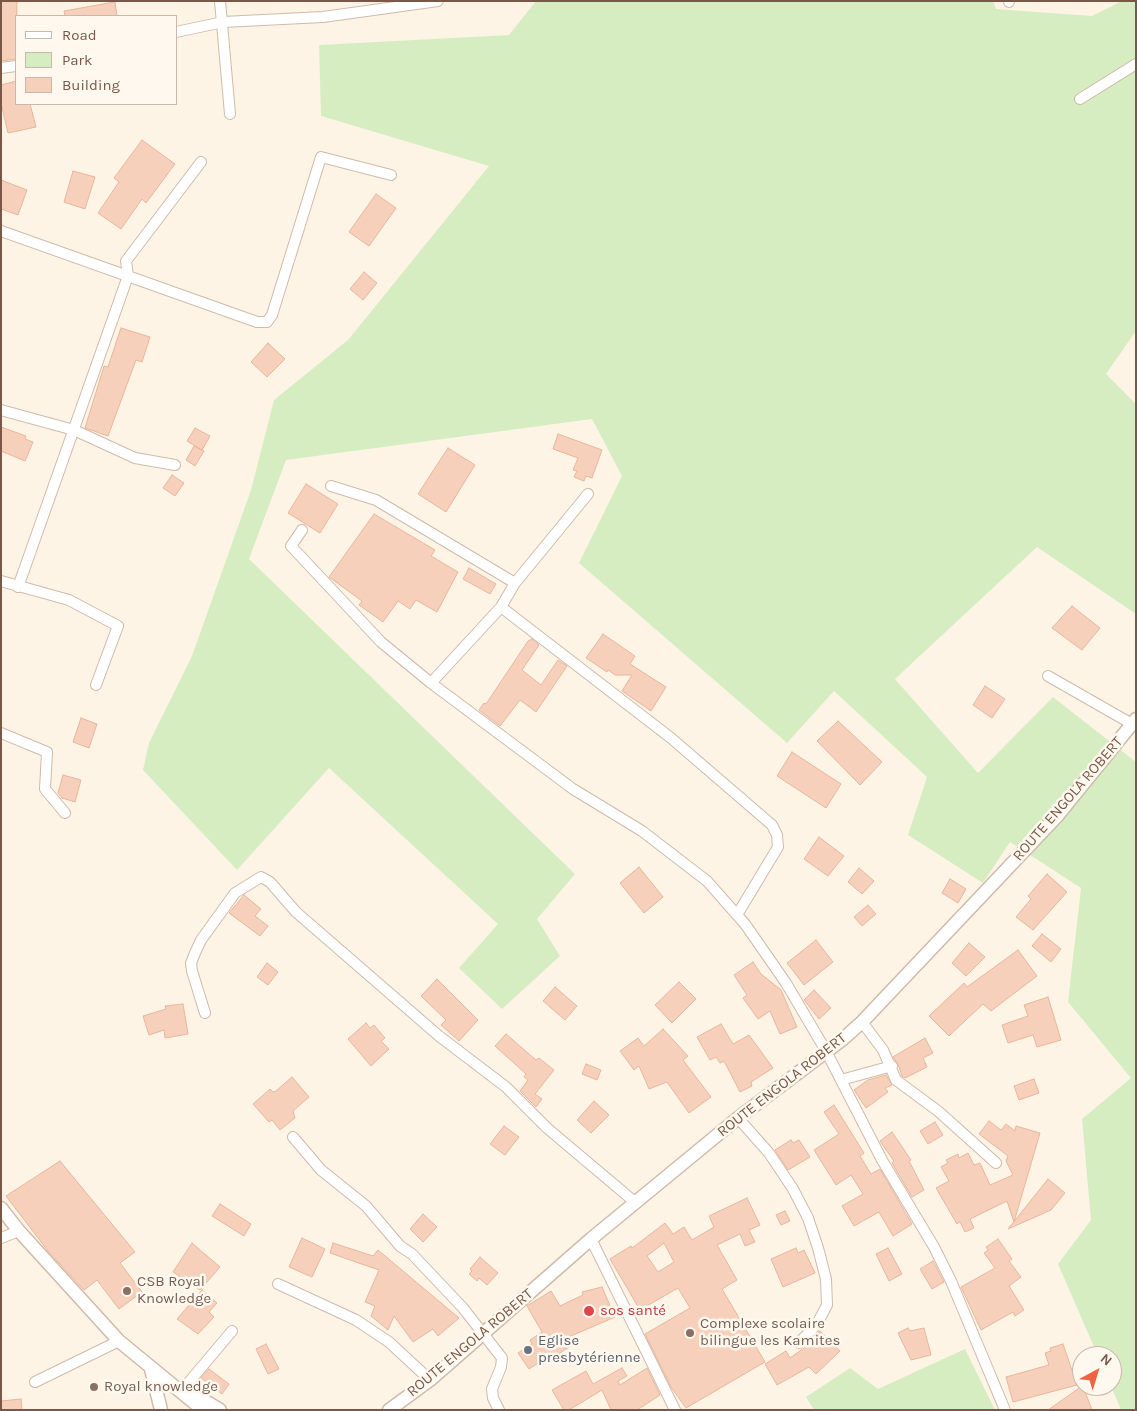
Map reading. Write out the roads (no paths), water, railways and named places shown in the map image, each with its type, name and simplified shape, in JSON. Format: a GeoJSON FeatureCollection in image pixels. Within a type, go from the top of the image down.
{"type":"FeatureCollection","features":[{"type":"Feature","properties":{"kind":"street"},"geometry":{"type":"LineString","coordinates":[[220,1],[230,114]]}},
{"type":"Feature","properties":{"kind":"street"},"geometry":{"type":"LineString","coordinates":[[178,32],[223,22],[322,17],[438,1]]}},
{"type":"Feature","properties":{"kind":"street"},"geometry":{"type":"LineString","coordinates":[[1080,99],[1136,64]]}},
{"type":"Feature","properties":{"kind":"street"},"geometry":{"type":"LineString","coordinates":[[1,68],[15,66]]}},
{"type":"Feature","properties":{"kind":"street"},"geometry":{"type":"LineString","coordinates":[[1,231],[256,322],[267,322],[272,315],[321,157],[391,175]]}},
{"type":"Feature","properties":{"kind":"street"},"geometry":{"type":"LineString","coordinates":[[18,587],[128,276],[126,261],[201,162]]}},
{"type":"Feature","properties":{"kind":"street"},"geometry":{"type":"LineString","coordinates":[[1,410],[74,430],[135,458],[175,465]]}},
{"type":"Feature","properties":{"kind":"street"},"geometry":{"type":"LineString","coordinates":[[331,486],[376,500],[514,583]]}},
{"type":"Feature","properties":{"kind":"street"},"geometry":{"type":"LineString","coordinates":[[431,683],[501,607],[514,583],[588,494]]}},
{"type":"Feature","properties":{"kind":"street"},"geometry":{"type":"LineString","coordinates":[[302,530],[291,546],[381,642],[431,683],[573,790],[642,831],[707,882],[737,915],[786,983],[826,1051],[882,1160],[934,1247],[951,1280],[1005,1410]]}},
{"type":"Feature","properties":{"kind":"street"},"geometry":{"type":"LineString","coordinates":[[1,581],[68,600],[118,626],[96,685]]}},
{"type":"Feature","properties":{"kind":"street"},"geometry":{"type":"LineString","coordinates":[[501,607],[671,738],[772,825],[777,835],[778,847],[737,915]]}},
{"type":"Feature","properties":{"kind":"street"},"geometry":{"type":"LineString","coordinates":[[1048,676],[1134,721]]}},
{"type":"Feature","properties":{"kind":"street","name":"ROUTE ENGOLA ROBERT"},"geometry":{"type":"LineString","coordinates":[[389,1410],[430,1380],[591,1240],[738,1118],[862,1022],[1058,815],[1134,721]]}},
{"type":"Feature","properties":{"kind":"street"},"geometry":{"type":"LineString","coordinates":[[1,733],[47,752],[44,789],[65,813]]}},
{"type":"Feature","properties":{"kind":"street"},"geometry":{"type":"LineString","coordinates":[[205,1013],[192,971],[191,963],[195,953],[201,940],[235,893],[260,877],[270,882],[296,912],[439,1036],[506,1087],[547,1128],[636,1203]]}},
{"type":"Feature","properties":{"kind":"street"},"geometry":{"type":"LineString","coordinates":[[862,1022],[883,1050],[892,1066],[894,1076],[900,1084],[938,1111],[996,1163]]}},
{"type":"Feature","properties":{"kind":"street"},"geometry":{"type":"LineString","coordinates":[[841,1080],[892,1066]]}},
{"type":"Feature","properties":{"kind":"street"},"geometry":{"type":"LineString","coordinates":[[738,1118],[769,1153],[793,1189],[808,1218],[818,1248],[826,1279],[826,1305],[816,1324],[799,1343]]}},
{"type":"Feature","properties":{"kind":"street"},"geometry":{"type":"LineString","coordinates":[[293,1138],[321,1170],[366,1206],[400,1246],[412,1254],[463,1308],[502,1358],[501,1366],[492,1389],[493,1398],[499,1410]]}},
{"type":"Feature","properties":{"kind":"street"},"geometry":{"type":"LineString","coordinates":[[1,1208],[19,1232],[119,1341],[203,1410]]}},
{"type":"Feature","properties":{"kind":"street"},"geometry":{"type":"LineString","coordinates":[[1,1238],[19,1232]]}},
{"type":"Feature","properties":{"kind":"street"},"geometry":{"type":"LineString","coordinates":[[591,1240],[676,1410]]}},
{"type":"Feature","properties":{"kind":"street"},"geometry":{"type":"LineString","coordinates":[[278,1284],[356,1320],[389,1342],[430,1380]]}},
{"type":"Feature","properties":{"kind":"street"},"geometry":{"type":"LineString","coordinates":[[184,1388],[232,1331]]}},
{"type":"Feature","properties":{"kind":"street"},"geometry":{"type":"LineString","coordinates":[[35,1382],[119,1341]]}},
{"type":"Feature","properties":{"kind":"street"},"geometry":{"type":"LineString","coordinates":[[151,1369],[161,1410]]}},
{"type":"Feature","properties":{"kind":"street"},"geometry":{"type":"LineString","coordinates":[[162,1378],[184,1388],[220,1410]]}},
{"type":"Feature","properties":{"kind":"place","name":"CSB Royal Knowledge"},"geometry":{"type":"Point","coordinates":[127,1291]}},
{"type":"Feature","properties":{"kind":"place","name":"sos santé"},"geometry":{"type":"Point","coordinates":[589,1311]}},
{"type":"Feature","properties":{"kind":"place","name":"Complexe scolaire bilingue les Kamites"},"geometry":{"type":"Point","coordinates":[690,1333]}},
{"type":"Feature","properties":{"kind":"place","name":"Eglise presbytérienne"},"geometry":{"type":"Point","coordinates":[528,1350]}},
{"type":"Feature","properties":{"kind":"place","name":"Royal knowledge"},"geometry":{"type":"Point","coordinates":[94,1387]}}]}
